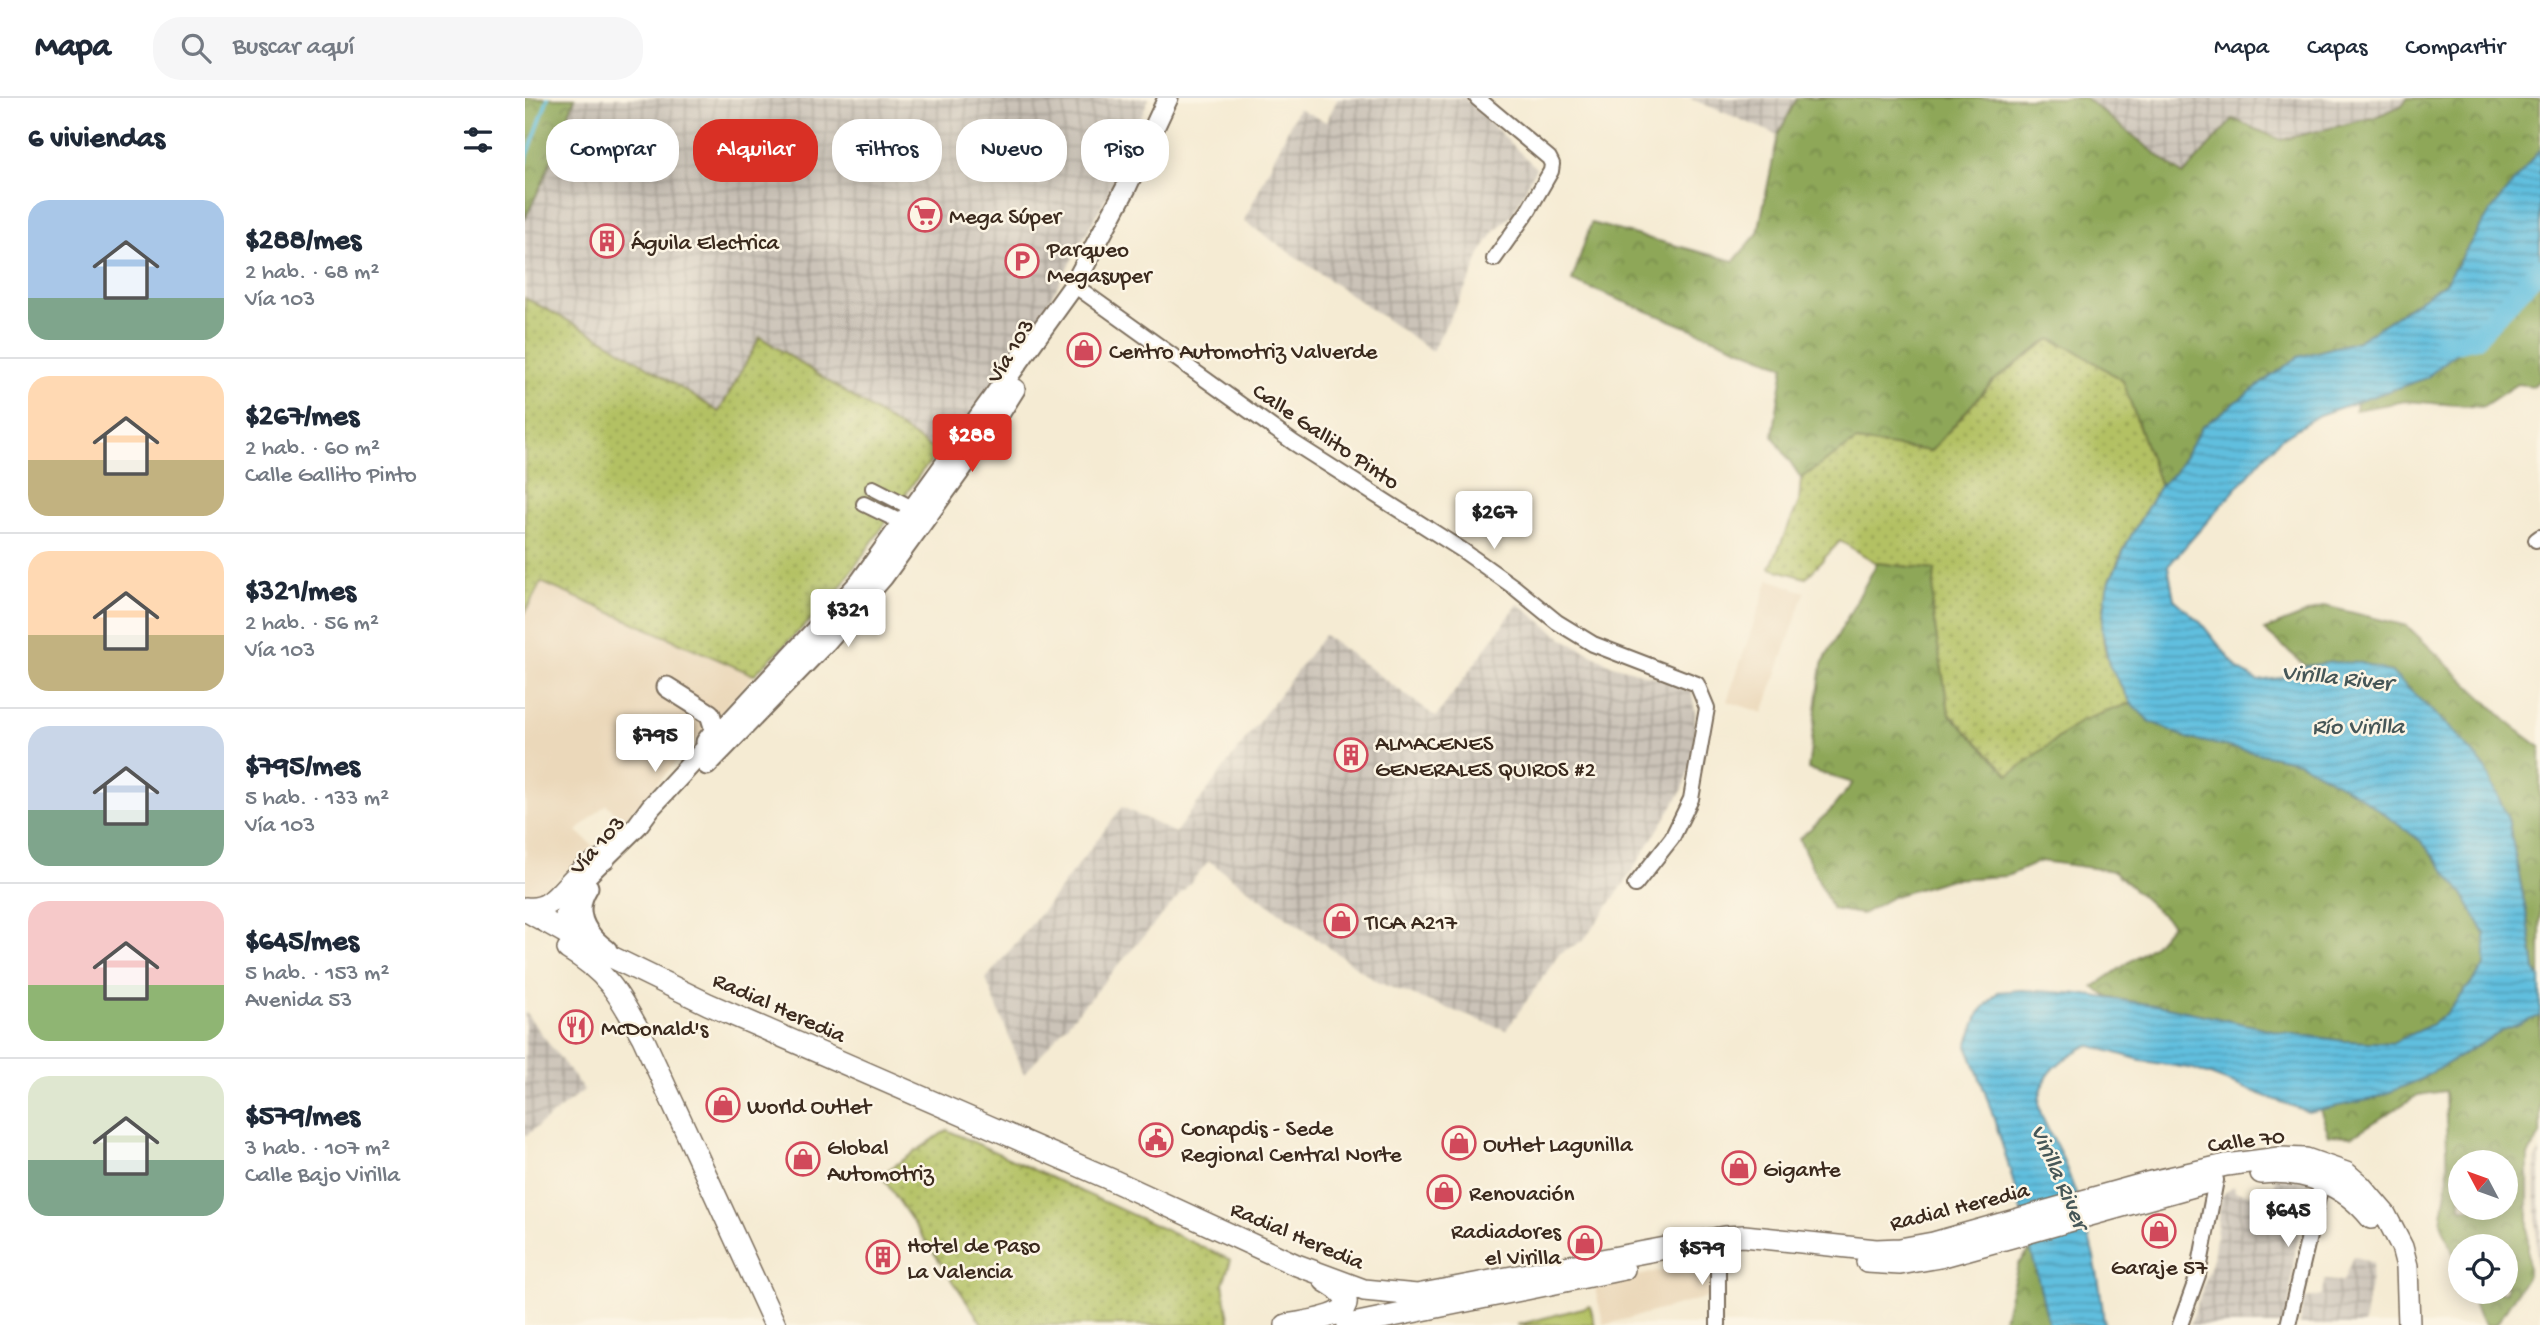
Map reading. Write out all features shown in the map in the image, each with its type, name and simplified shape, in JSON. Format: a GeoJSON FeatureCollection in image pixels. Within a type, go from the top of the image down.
{"type":"FeatureCollection","features":[{"type":"Feature","properties":{"kind":"main road","name":"Vía 103"},"geometry":{"type":"LineString","coordinates":[[641,971],[605,949],[589,934],[581,916],[581,899],[594,878],[730,743],[849,618],[883,577],[988,432],[1049,334],[1126,188],[1168,98]]}},
{"type":"Feature","properties":{"kind":"main road","name":"Vía 103"},"geometry":{"type":"LineString","coordinates":[[565,933],[566,908],[572,894],[847,598],[873,566],[1074,285]]}},
{"type":"Feature","properties":{"kind":"main road"},"geometry":{"type":"LineString","coordinates":[[730,743],[740,731],[742,713],[767,702],[780,681],[856,601],[908,532],[908,517],[921,514],[959,458],[1022,377]]}},
{"type":"Feature","properties":{"kind":"main road"},"geometry":{"type":"LineString","coordinates":[[651,807],[715,730],[710,714],[667,687]]}},
{"type":"Feature","properties":{"kind":"main road"},"geometry":{"type":"LineString","coordinates":[[525,909],[534,909],[550,903],[582,871],[604,859]]}},
{"type":"Feature","properties":{"kind":"main road","name":"Radial Heredia"},"geometry":{"type":"LineString","coordinates":[[525,909],[565,933],[708,1003],[1112,1180],[1294,1264],[1364,1290],[1417,1294],[1719,1244],[1878,1264],[1900,1264],[1937,1250],[2150,1191]]}},
{"type":"Feature","properties":{"kind":"main road"},"geometry":{"type":"LineString","coordinates":[[525,924],[584,958]]}},
{"type":"Feature","properties":{"kind":"main road"},"geometry":{"type":"LineString","coordinates":[[565,933],[572,945],[603,974],[619,995],[643,1038],[775,1325]]}},
{"type":"Feature","properties":{"kind":"main road"},"geometry":{"type":"LineString","coordinates":[[619,995],[628,987],[647,983],[708,1003]]}},
{"type":"Feature","properties":{"kind":"main road","name":"Calle 70"},"geometry":{"type":"LineString","coordinates":[[2150,1191],[2226,1165],[2279,1158],[2307,1159],[2346,1173],[2375,1201],[2402,1247],[2409,1283],[2409,1325]]}},
{"type":"Feature","properties":{"kind":"main road","name":"Calle 70"},"geometry":{"type":"LineString","coordinates":[[2150,1191],[2273,1172],[2302,1174],[2349,1195],[2363,1208],[2382,1236],[2394,1269],[2396,1325]]}},
{"type":"Feature","properties":{"kind":"main road","name":"Radial Heredia"},"geometry":{"type":"LineString","coordinates":[[1348,1325],[1719,1244]]}},
{"type":"Feature","properties":{"kind":"main road"},"geometry":{"type":"LineString","coordinates":[[1286,1325],[1337,1315],[1346,1302],[1337,1288],[1294,1264]]}},
{"type":"Feature","properties":{"kind":"street"},"geometry":{"type":"LineString","coordinates":[[1477,98],[1549,158],[1552,164],[1551,171],[1528,211],[1494,259]]}},
{"type":"Feature","properties":{"kind":"street","name":"Calle Gallito Pinto"},"geometry":{"type":"LineString","coordinates":[[1074,285],[1294,443],[1493,572],[1557,622],[1593,644],[1697,684],[1707,708],[1691,799],[1672,838],[1635,885]]}},
{"type":"Feature","properties":{"kind":"street"},"geometry":{"type":"LineString","coordinates":[[873,488],[908,517]]}},
{"type":"Feature","properties":{"kind":"street"},"geometry":{"type":"LineString","coordinates":[[864,504],[908,517]]}},
{"type":"Feature","properties":{"kind":"street"},"geometry":{"type":"LineString","coordinates":[[2180,1325],[2198,1275],[2217,1180]]}},
{"type":"Feature","properties":{"kind":"street"},"geometry":{"type":"LineString","coordinates":[[2288,1325],[2322,1181]]}},
{"type":"Feature","properties":{"kind":"street"},"geometry":{"type":"LineString","coordinates":[[1719,1244],[1719,1325]]}},
{"type":"Feature","properties":{"kind":"shaded area"},"geometry":{"type":"Polygon","coordinates":[[[575,98],[1149,98],[1140,119],[1081,119],[1081,182],[1113,182],[1016,361],[939,453],[761,337],[719,412],[603,339],[525,298],[525,219],[546,173],[546,182],[679,182],[679,119],[567,119],[575,98]]]}},
{"type":"Feature","properties":{"kind":"shaded area"},"geometry":{"type":"Polygon","coordinates":[[[1338,98],[1465,98],[1536,168],[1513,214],[1495,231],[1480,254],[1472,276],[1432,351],[1244,221],[1298,108],[1326,122],[1338,98]]]}},
{"type":"Feature","properties":{"kind":"shaded area"},"geometry":{"type":"Polygon","coordinates":[[[1689,98],[1797,98],[1778,135],[1689,98]]]}},
{"type":"Feature","properties":{"kind":"shaded area"},"geometry":{"type":"Polygon","coordinates":[[[2085,98],[2408,98],[2401,106],[2374,117],[2281,140],[2233,119],[2183,175],[2085,98]]]}},
{"type":"Feature","properties":{"kind":"shaded area"},"geometry":{"type":"Polygon","coordinates":[[[1769,579],[1805,592],[1763,713],[1727,701],[1769,579]]]}},
{"type":"Feature","properties":{"kind":"shaded area"},"geometry":{"type":"Polygon","coordinates":[[[541,582],[754,675],[624,820],[606,804],[577,831],[593,846],[532,903],[525,899],[525,613],[541,582]]]}},
{"type":"Feature","properties":{"kind":"shaded area"},"geometry":{"type":"Polygon","coordinates":[[[1518,604],[1562,638],[1612,665],[1691,687],[1695,714],[1694,750],[1683,789],[1628,878],[1584,940],[1560,953],[1506,1030],[1377,982],[1209,861],[1024,1074],[986,979],[1049,903],[1122,807],[1175,833],[1324,635],[1436,717],[1518,604]]]}},
{"type":"Feature","properties":{"kind":"shaded area"},"geometry":{"type":"Polygon","coordinates":[[[525,1012],[584,1090],[525,1136],[525,1012]]]}},
{"type":"Feature","properties":{"kind":"shaded area"},"geometry":{"type":"Polygon","coordinates":[[[2540,1151],[2540,1277],[2537,1274],[2535,1160],[2540,1151]]]}},
{"type":"Feature","properties":{"kind":"shaded area"},"geometry":{"type":"Polygon","coordinates":[[[2276,1178],[2311,1181],[2295,1251],[2287,1325],[2190,1325],[2213,1259],[2221,1196],[2234,1186],[2235,1192],[2273,1197],[2276,1178]]]}},
{"type":"Feature","properties":{"kind":"shaded area"},"geometry":{"type":"Polygon","coordinates":[[[2353,1256],[2373,1263],[2364,1325],[2299,1325],[2304,1298],[2321,1296],[2325,1280],[2343,1282],[2353,1256]]]}},
{"type":"Feature","properties":{"kind":"shaded area"},"geometry":{"type":"Polygon","coordinates":[[[1700,1263],[1711,1273],[1712,1296],[1604,1325],[1594,1285],[1700,1263]]]}},
{"type":"Feature","properties":{"kind":"green space"},"geometry":{"type":"Polygon","coordinates":[[[525,98],[575,98],[567,119],[546,119],[546,173],[525,219],[525,98]]]}},
{"type":"Feature","properties":{"kind":"green space"},"geometry":{"type":"Polygon","coordinates":[[[1797,98],[2085,98],[2183,175],[2233,119],[2281,140],[2375,117],[2401,106],[2408,98],[2540,98],[2540,149],[2490,212],[2445,283],[2358,341],[2298,357],[2202,427],[2175,472],[2160,486],[2123,381],[2075,350],[2050,339],[1993,381],[1931,451],[1856,441],[1801,478],[1773,436],[1784,366],[1572,281],[1591,223],[1734,261],[1758,233],[1778,135],[1797,98]]]}},
{"type":"Feature","properties":{"kind":"green space"},"geometry":{"type":"Polygon","coordinates":[[[2540,270],[2540,380],[2533,386],[2517,384],[2482,407],[2406,401],[2355,410],[2356,402],[2426,378],[2500,316],[2540,270]]]}},
{"type":"Feature","properties":{"kind":"green space"},"geometry":{"type":"Polygon","coordinates":[[[525,298],[603,339],[719,412],[760,337],[939,453],[922,471],[832,599],[754,675],[541,582],[525,613],[525,298]]]}},
{"type":"Feature","properties":{"kind":"green space"},"geometry":{"type":"Polygon","coordinates":[[[2050,339],[2075,350],[2123,381],[2160,486],[2124,549],[2106,595],[2102,618],[2103,641],[2110,665],[2131,703],[2081,721],[2009,776],[1949,713],[1932,609],[1934,570],[1877,563],[1840,541],[1806,578],[1770,568],[1799,502],[1801,478],[1856,441],[1931,451],[1993,381],[2050,339]]]}},
{"type":"Feature","properties":{"kind":"green space"},"geometry":{"type":"Polygon","coordinates":[[[1877,563],[1935,570],[1932,609],[1949,713],[2009,775],[2081,721],[2131,703],[2149,721],[2187,738],[2299,762],[2357,794],[2422,842],[2464,895],[2485,934],[2485,966],[2447,1013],[2431,1025],[2392,1043],[2344,1041],[2281,1032],[2167,1007],[2110,998],[2093,987],[2154,945],[2172,924],[2114,871],[2041,861],[2007,876],[1951,879],[1894,896],[1862,914],[1832,909],[1799,839],[1830,811],[1853,783],[1808,769],[1822,664],[1877,563]]]}},
{"type":"Feature","properties":{"kind":"green space"},"geometry":{"type":"Polygon","coordinates":[[[2325,606],[2407,626],[2512,726],[2540,747],[2540,979],[2535,969],[2508,818],[2333,662],[2306,666],[2264,630],[2325,606]]]}},
{"type":"Feature","properties":{"kind":"green space"},"geometry":{"type":"Polygon","coordinates":[[[2540,1016],[2540,1135],[2528,1156],[2528,1275],[2518,1291],[2518,1234],[2448,1234],[2448,1240],[2441,1223],[2448,1177],[2445,1091],[2418,1095],[2352,1136],[2329,1135],[2320,1109],[2373,1099],[2419,1080],[2506,1029],[2540,1016]]]}},
{"type":"Feature","properties":{"kind":"green space"},"geometry":{"type":"Polygon","coordinates":[[[947,1130],[1231,1260],[1223,1283],[1230,1325],[983,1325],[881,1175],[947,1130]]]}},
{"type":"Feature","properties":{"kind":"green space"},"geometry":{"type":"Polygon","coordinates":[[[2031,1249],[2049,1325],[2002,1325],[2018,1265],[2031,1249]]]}},
{"type":"Feature","properties":{"kind":"green space"},"geometry":{"type":"Polygon","coordinates":[[[2474,1304],[2509,1304],[2496,1325],[2486,1325],[2474,1304]]]}},
{"type":"Feature","properties":{"kind":"green space"},"geometry":{"type":"Polygon","coordinates":[[[1590,1306],[1595,1325],[1517,1325],[1590,1306]]]}},
{"type":"Feature","properties":{"kind":"water","name":"Río Virilla"},"geometry":{"type":"Polygon","coordinates":[[[2540,149],[2540,270],[2500,316],[2426,378],[2319,415],[2279,440],[2168,566],[2174,599],[2201,623],[2238,669],[2258,681],[2281,678],[2306,666],[2333,662],[2362,663],[2392,673],[2454,732],[2484,766],[2508,818],[2535,969],[2540,979],[2540,1016],[2506,1029],[2419,1080],[2373,1099],[2308,1112],[2194,1069],[2144,1061],[2088,1045],[2070,1055],[2049,1074],[2041,1092],[2039,1109],[2062,1157],[2084,1219],[2099,1282],[2104,1325],[2049,1325],[2003,1148],[1967,1046],[1979,1013],[1998,992],[2022,990],[2080,994],[2167,1007],[2281,1032],[2344,1041],[2392,1043],[2431,1025],[2447,1013],[2485,966],[2485,934],[2464,895],[2422,842],[2357,794],[2299,762],[2187,738],[2149,721],[2131,703],[2109,665],[2102,629],[2107,587],[2129,539],[2160,486],[2175,472],[2202,427],[2298,357],[2358,341],[2445,283],[2490,212],[2540,149]]]}},
{"type":"Feature","properties":{"kind":"waterway"},"geometry":{"type":"LineString","coordinates":[[525,163],[548,98]]}},
{"type":"Feature","properties":{"kind":"waterway","name":"Virilla River"},"geometry":{"type":"LineString","coordinates":[[2443,345],[2475,338],[2540,268]]}},
{"type":"Feature","properties":{"kind":"place","name":"Mega Súper"},"geometry":{"type":"Point","coordinates":[925,215]}},
{"type":"Feature","properties":{"kind":"place","name":"Águila Electrica"},"geometry":{"type":"Point","coordinates":[607,241]}},
{"type":"Feature","properties":{"kind":"place","name":"Parqueo Megasuper"},"geometry":{"type":"Point","coordinates":[1022,261]}},
{"type":"Feature","properties":{"kind":"place","name":"Centro Automotriz Valverde"},"geometry":{"type":"Point","coordinates":[1084,350]}},
{"type":"Feature","properties":{"kind":"place","name":"ALMACENES GENERALES QUIROS #2"},"geometry":{"type":"Point","coordinates":[1351,755]}},
{"type":"Feature","properties":{"kind":"place","name":"TICA A217"},"geometry":{"type":"Point","coordinates":[1341,921]}},
{"type":"Feature","properties":{"kind":"place","name":"McDonald's"},"geometry":{"type":"Point","coordinates":[576,1027]}},
{"type":"Feature","properties":{"kind":"place","name":"World Outlet"},"geometry":{"type":"Point","coordinates":[723,1105]}},
{"type":"Feature","properties":{"kind":"place","name":"Conapdis - Sede Regional Central Norte"},"geometry":{"type":"Point","coordinates":[1156,1140]}},
{"type":"Feature","properties":{"kind":"place","name":"Outlet Lagunilla"},"geometry":{"type":"Point","coordinates":[1459,1143]}},
{"type":"Feature","properties":{"kind":"place","name":"Global Automotriz"},"geometry":{"type":"Point","coordinates":[803,1159]}},
{"type":"Feature","properties":{"kind":"place","name":"Gigante"},"geometry":{"type":"Point","coordinates":[1739,1168]}},
{"type":"Feature","properties":{"kind":"place","name":"Renovación"},"geometry":{"type":"Point","coordinates":[1444,1192]}},
{"type":"Feature","properties":{"kind":"place","name":"Garaje 57"},"geometry":{"type":"Point","coordinates":[2159,1231]}},
{"type":"Feature","properties":{"kind":"place","name":"Radiadores el Virilla"},"geometry":{"type":"Point","coordinates":[1585,1243]}},
{"type":"Feature","properties":{"kind":"place","name":"Hotel de Paso La Valencia"},"geometry":{"type":"Point","coordinates":[883,1257]}}]}
